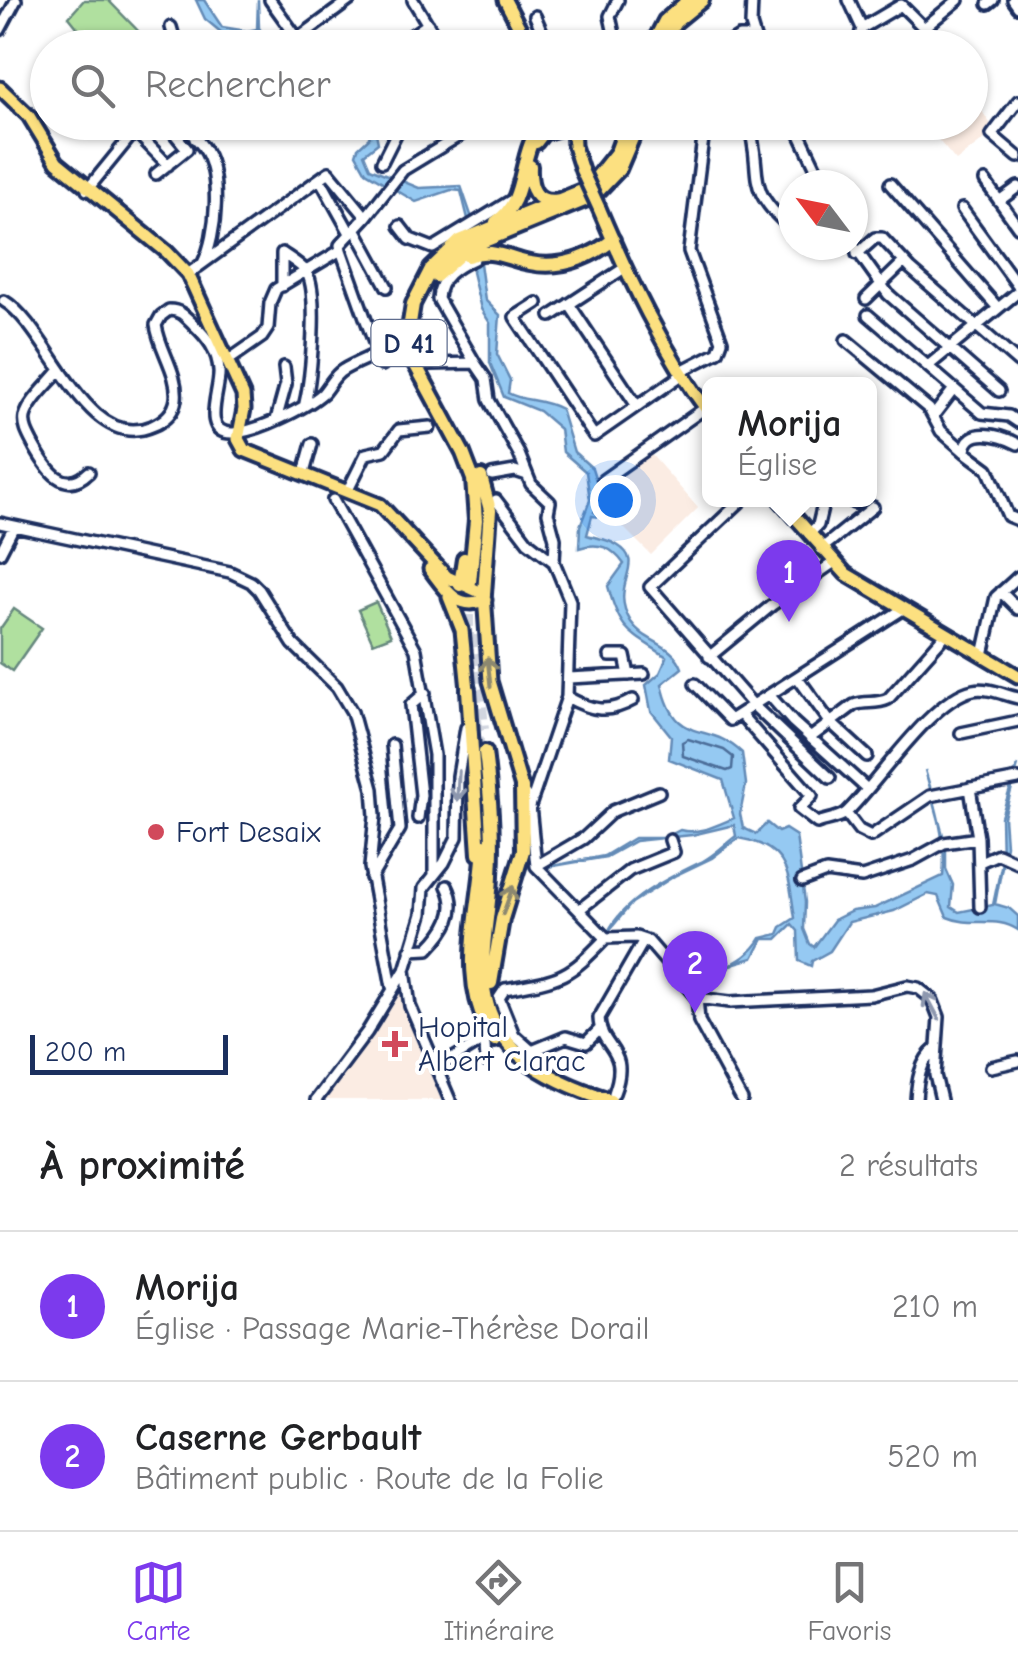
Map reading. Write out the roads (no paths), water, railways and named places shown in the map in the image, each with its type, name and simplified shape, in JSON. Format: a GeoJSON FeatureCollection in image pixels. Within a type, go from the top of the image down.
{"type":"FeatureCollection","features":[{"type":"Feature","properties":{"kind":"highway"},"geometry":{"type":"LineString","coordinates":[[660,30],[689,0]]}},
{"type":"Feature","properties":{"kind":"highway"},"geometry":{"type":"LineString","coordinates":[[671,30],[702,0]]}},
{"type":"Feature","properties":{"kind":"highway"},"geometry":{"type":"LineString","coordinates":[[467,237],[504,217],[517,194],[532,140]]}},
{"type":"Feature","properties":{"kind":"highway"},"geometry":{"type":"LineString","coordinates":[[538,140],[530,164],[532,190],[538,198],[549,202],[589,194],[621,140]]}},
{"type":"Feature","properties":{"kind":"highway","name":"D 41"},"geometry":{"type":"LineString","coordinates":[[487,476],[418,356],[420,305],[443,267],[467,248],[560,212],[589,194],[619,169],[631,140]]}},
{"type":"Feature","properties":{"kind":"highway","name":"D 41"},"geometry":{"type":"LineString","coordinates":[[475,589],[470,495],[463,453],[417,371],[409,329],[413,304],[422,280],[447,251],[467,237],[589,194]]}},
{"type":"Feature","properties":{"kind":"highway"},"geometry":{"type":"LineString","coordinates":[[542,265],[520,256],[516,250],[518,235],[560,212]]}},
{"type":"Feature","properties":{"kind":"highway"},"geometry":{"type":"LineString","coordinates":[[443,267],[477,252],[542,265],[572,261],[612,240]]}},
{"type":"Feature","properties":{"kind":"highway"},"geometry":{"type":"LineString","coordinates":[[487,254],[516,250]]}},
{"type":"Feature","properties":{"kind":"highway"},"geometry":{"type":"LineString","coordinates":[[475,589],[490,510],[487,476]]}},
{"type":"Feature","properties":{"kind":"highway"},"geometry":{"type":"LineString","coordinates":[[468,690],[480,881]]}},
{"type":"Feature","properties":{"kind":"highway"},"geometry":{"type":"LineString","coordinates":[[482,753],[490,790],[492,874],[483,976],[486,1000],[498,1030],[516,1054],[538,1072],[603,1098],[550,1086],[521,1069],[483,1020],[472,974],[480,881],[482,753]]}},
{"type":"Feature","properties":{"kind":"highway"},"geometry":{"type":"LineString","coordinates":[[498,1030],[492,1004],[492,968],[523,851],[526,812],[522,788]]}},
{"type":"Feature","properties":{"kind":"main road"},"geometry":{"type":"LineString","coordinates":[[505,0],[520,30]]}},
{"type":"Feature","properties":{"kind":"main road"},"geometry":{"type":"LineString","coordinates":[[0,88],[30,118]]}},
{"type":"Feature","properties":{"kind":"main road"},"geometry":{"type":"LineString","coordinates":[[44,140],[57,162],[87,190],[167,252],[188,274],[243,396],[238,433],[241,447],[250,454],[380,504],[445,575],[475,589],[485,621],[493,699],[522,788]]}},
{"type":"Feature","properties":{"kind":"main road"},"geometry":{"type":"LineString","coordinates":[[571,140],[589,194],[702,403]]}},
{"type":"Feature","properties":{"kind":"main road"},"geometry":{"type":"LineString","coordinates":[[786,507],[846,574],[1018,676]]}},
{"type":"Feature","properties":{"kind":"main road"},"geometry":{"type":"LineString","coordinates":[[402,528],[459,602],[470,605],[475,589]]}},
{"type":"Feature","properties":{"kind":"main road"},"geometry":{"type":"LineString","coordinates":[[445,588],[460,620],[468,690]]}},
{"type":"Feature","properties":{"kind":"main road"},"geometry":{"type":"LineString","coordinates":[[459,602],[475,589]]}},
{"type":"Feature","properties":{"kind":"main road"},"geometry":{"type":"LineString","coordinates":[[459,602],[464,644]]}},
{"type":"Feature","properties":{"kind":"main road"},"geometry":{"type":"LineString","coordinates":[[464,626],[472,613],[485,621]]}},
{"type":"Feature","properties":{"kind":"street"},"geometry":{"type":"LineString","coordinates":[[0,30],[16,0]]}},
{"type":"Feature","properties":{"kind":"street"},"geometry":{"type":"LineString","coordinates":[[270,0],[292,30]]}},
{"type":"Feature","properties":{"kind":"street"},"geometry":{"type":"LineString","coordinates":[[310,30],[350,0]]}},
{"type":"Feature","properties":{"kind":"street"},"geometry":{"type":"LineString","coordinates":[[414,0],[432,30]]}},
{"type":"Feature","properties":{"kind":"street"},"geometry":{"type":"LineString","coordinates":[[613,30],[610,16],[618,0]]}},
{"type":"Feature","properties":{"kind":"street"},"geometry":{"type":"LineString","coordinates":[[752,0],[754,30]]}},
{"type":"Feature","properties":{"kind":"street"},"geometry":{"type":"LineString","coordinates":[[850,0],[862,28],[901,5],[924,28],[958,0]]}},
{"type":"Feature","properties":{"kind":"street"},"geometry":{"type":"LineString","coordinates":[[1013,0],[1018,8]]}},
{"type":"Feature","properties":{"kind":"street"},"geometry":{"type":"LineString","coordinates":[[534,16],[541,30]]}},
{"type":"Feature","properties":{"kind":"street"},"geometry":{"type":"LineString","coordinates":[[419,30],[428,24]]}},
{"type":"Feature","properties":{"kind":"street"},"geometry":{"type":"LineString","coordinates":[[1018,101],[992,134],[1018,157]]}},
{"type":"Feature","properties":{"kind":"street"},"geometry":{"type":"LineString","coordinates":[[87,190],[127,140]]}},
{"type":"Feature","properties":{"kind":"street"},"geometry":{"type":"LineString","coordinates":[[143,140],[168,165]]}},
{"type":"Feature","properties":{"kind":"street"},"geometry":{"type":"LineString","coordinates":[[156,174],[187,149],[179,140]]}},
{"type":"Feature","properties":{"kind":"street"},"geometry":{"type":"LineString","coordinates":[[196,140],[204,147],[212,166],[214,186],[214,236],[202,266]]}},
{"type":"Feature","properties":{"kind":"street"},"geometry":{"type":"LineString","coordinates":[[382,162],[393,140]]}},
{"type":"Feature","properties":{"kind":"street"},"geometry":{"type":"LineString","coordinates":[[382,365],[340,245],[400,173],[453,140]]}},
{"type":"Feature","properties":{"kind":"street"},"geometry":{"type":"LineString","coordinates":[[536,304],[516,318],[592,434],[597,435],[682,372],[718,352],[722,341],[689,251],[703,140]]}},
{"type":"Feature","properties":{"kind":"street"},"geometry":{"type":"LineString","coordinates":[[751,140],[759,194],[778,216]]}},
{"type":"Feature","properties":{"kind":"street"},"geometry":{"type":"LineString","coordinates":[[803,140],[817,170]]}},
{"type":"Feature","properties":{"kind":"street"},"geometry":{"type":"LineString","coordinates":[[325,176],[366,217]]}},
{"type":"Feature","properties":{"kind":"street"},"geometry":{"type":"LineString","coordinates":[[188,274],[325,176]]}},
{"type":"Feature","properties":{"kind":"street"},"geometry":{"type":"LineString","coordinates":[[325,176],[387,287]]}},
{"type":"Feature","properties":{"kind":"street"},"geometry":{"type":"LineString","coordinates":[[985,181],[1018,227]]}},
{"type":"Feature","properties":{"kind":"street"},"geometry":{"type":"LineString","coordinates":[[890,184],[998,308]]}},
{"type":"Feature","properties":{"kind":"street"},"geometry":{"type":"LineString","coordinates":[[999,200],[1018,187]]}},
{"type":"Feature","properties":{"kind":"street"},"geometry":{"type":"LineString","coordinates":[[400,226],[410,240],[433,248],[461,228],[490,216],[525,188],[532,190]]}},
{"type":"Feature","properties":{"kind":"street"},"geometry":{"type":"LineString","coordinates":[[928,366],[1018,289],[962,209]]}},
{"type":"Feature","properties":{"kind":"street"},"geometry":{"type":"LineString","coordinates":[[868,242],[882,238],[907,265],[1018,362]]}},
{"type":"Feature","properties":{"kind":"street"},"geometry":{"type":"LineString","coordinates":[[229,360],[262,337],[268,328],[270,303],[276,289],[340,250]]}},
{"type":"Feature","properties":{"kind":"street"},"geometry":{"type":"LineString","coordinates":[[282,286],[282,252],[307,272],[312,291],[312,358],[304,403]]}},
{"type":"Feature","properties":{"kind":"street"},"geometry":{"type":"LineString","coordinates":[[487,254],[448,274],[438,292],[443,311],[486,379],[490,400],[531,484],[550,502],[548,513],[556,538],[554,562],[570,601],[567,697],[526,812],[536,866],[606,938],[644,940],[654,946],[697,998],[699,1021],[742,1100]]}},
{"type":"Feature","properties":{"kind":"street"},"geometry":{"type":"LineString","coordinates":[[862,260],[884,289],[999,392]]}},
{"type":"Feature","properties":{"kind":"street"},"geometry":{"type":"LineString","coordinates":[[866,299],[884,289],[907,265]]}},
{"type":"Feature","properties":{"kind":"street"},"geometry":{"type":"LineString","coordinates":[[551,316],[626,267]]}},
{"type":"Feature","properties":{"kind":"street"},"geometry":{"type":"LineString","coordinates":[[1008,300],[1018,310]]}},
{"type":"Feature","properties":{"kind":"street"},"geometry":{"type":"LineString","coordinates":[[1,301],[22,315],[59,371],[102,418],[116,428],[136,432],[160,422],[172,410],[176,394],[156,322],[165,312],[176,310],[207,338],[214,352],[219,371],[215,426],[223,432],[238,433],[276,420],[321,395],[339,372],[378,354]]}},
{"type":"Feature","properties":{"kind":"street"},"geometry":{"type":"LineString","coordinates":[[569,304],[637,406]]}},
{"type":"Feature","properties":{"kind":"street"},"geometry":{"type":"LineString","coordinates":[[868,315],[982,414],[1009,416],[1018,422]]}},
{"type":"Feature","properties":{"kind":"street"},"geometry":{"type":"LineString","coordinates":[[846,340],[934,415],[941,431],[988,469],[1008,516],[1018,520]]}},
{"type":"Feature","properties":{"kind":"street"},"geometry":{"type":"LineString","coordinates":[[430,364],[475,363]]}},
{"type":"Feature","properties":{"kind":"street"},"geometry":{"type":"LineString","coordinates":[[276,420],[286,384],[284,367]]}},
{"type":"Feature","properties":{"kind":"street"},"geometry":{"type":"LineString","coordinates":[[59,371],[26,412],[26,429],[51,475],[68,482],[89,472]]}},
{"type":"Feature","properties":{"kind":"street"},"geometry":{"type":"LineString","coordinates":[[934,415],[954,389]]}},
{"type":"Feature","properties":{"kind":"street"},"geometry":{"type":"LineString","coordinates":[[603,480],[702,414]]}},
{"type":"Feature","properties":{"kind":"street"},"geometry":{"type":"LineString","coordinates":[[348,490],[366,454],[384,450],[399,430],[430,426]]}},
{"type":"Feature","properties":{"kind":"street"},"geometry":{"type":"LineString","coordinates":[[965,452],[965,442],[979,434],[1018,444]]}},
{"type":"Feature","properties":{"kind":"street"},"geometry":{"type":"LineString","coordinates":[[304,473],[312,444]]}},
{"type":"Feature","properties":{"kind":"street"},"geometry":{"type":"LineString","coordinates":[[487,476],[515,471],[527,474]]}},
{"type":"Feature","properties":{"kind":"street"},"geometry":{"type":"LineString","coordinates":[[333,500],[416,650],[434,755],[434,876]]}},
{"type":"Feature","properties":{"kind":"street"},"geometry":{"type":"LineString","coordinates":[[496,500],[528,542],[554,562]]}},
{"type":"Feature","properties":{"kind":"street"},"geometry":{"type":"LineString","coordinates":[[734,507],[650,584],[753,705],[830,778]]}},
{"type":"Feature","properties":{"kind":"street"},"geometry":{"type":"LineString","coordinates":[[809,534],[818,524],[822,507]]}},
{"type":"Feature","properties":{"kind":"street"},"geometry":{"type":"LineString","coordinates":[[821,549],[873,507]]}},
{"type":"Feature","properties":{"kind":"street"},"geometry":{"type":"LineString","coordinates":[[0,523],[230,572],[251,582],[293,644],[337,686],[352,712],[373,789],[371,878],[410,1006],[450,1100]]}},
{"type":"Feature","properties":{"kind":"street"},"geometry":{"type":"LineString","coordinates":[[0,553],[14,526]]}},
{"type":"Feature","properties":{"kind":"street"},"geometry":{"type":"LineString","coordinates":[[709,656],[833,563]]}},
{"type":"Feature","properties":{"kind":"street"},"geometry":{"type":"LineString","coordinates":[[983,656],[996,597],[1018,577]]}},
{"type":"Feature","properties":{"kind":"street"},"geometry":{"type":"LineString","coordinates":[[1001,592],[1018,609]]}},
{"type":"Feature","properties":{"kind":"street"},"geometry":{"type":"LineString","coordinates":[[696,684],[730,720],[903,609]]}},
{"type":"Feature","properties":{"kind":"street"},"geometry":{"type":"LineString","coordinates":[[810,738],[861,702],[879,704],[888,699],[946,634]]}},
{"type":"Feature","properties":{"kind":"street"},"geometry":{"type":"LineString","coordinates":[[610,656],[624,656],[629,675]]}},
{"type":"Feature","properties":{"kind":"street"},"geometry":{"type":"LineString","coordinates":[[569,678],[644,674]]}},
{"type":"Feature","properties":{"kind":"street"},"geometry":{"type":"LineString","coordinates":[[798,678],[830,722],[867,756]]}},
{"type":"Feature","properties":{"kind":"street"},"geometry":{"type":"LineString","coordinates":[[316,1100],[367,1032],[392,987],[422,914],[422,894],[458,833],[457,790],[468,690]]}},
{"type":"Feature","properties":{"kind":"street"},"geometry":{"type":"LineString","coordinates":[[740,714],[812,796],[799,809],[817,823],[846,813],[932,717],[961,696],[972,690],[990,690],[1018,698]]}},
{"type":"Feature","properties":{"kind":"street"},"geometry":{"type":"LineString","coordinates":[[418,818],[421,795],[411,706],[425,693]]}},
{"type":"Feature","properties":{"kind":"street"},"geometry":{"type":"LineString","coordinates":[[770,696],[866,788]]}},
{"type":"Feature","properties":{"kind":"street"},"geometry":{"type":"LineString","coordinates":[[567,697],[586,708],[602,711],[633,700]]}},
{"type":"Feature","properties":{"kind":"street"},"geometry":{"type":"LineString","coordinates":[[962,733],[1018,722]]}},
{"type":"Feature","properties":{"kind":"street"},"geometry":{"type":"LineString","coordinates":[[371,878],[400,829],[392,745]]}},
{"type":"Feature","properties":{"kind":"street"},"geometry":{"type":"LineString","coordinates":[[846,813],[859,830],[872,836],[930,796],[1018,779]]}},
{"type":"Feature","properties":{"kind":"street"},"geometry":{"type":"LineString","coordinates":[[970,788],[978,838],[980,906]]}},
{"type":"Feature","properties":{"kind":"street"},"geometry":{"type":"LineString","coordinates":[[536,866],[584,838],[613,811],[659,792]]}},
{"type":"Feature","properties":{"kind":"street"},"geometry":{"type":"LineString","coordinates":[[802,881],[826,872],[862,877],[913,860],[944,843],[978,838]]}},
{"type":"Feature","properties":{"kind":"street"},"geometry":{"type":"LineString","coordinates":[[580,909],[630,870],[674,852],[670,840]]}},
{"type":"Feature","properties":{"kind":"street"},"geometry":{"type":"LineString","coordinates":[[980,862],[1002,854],[1018,863]]}},
{"type":"Feature","properties":{"kind":"street"},"geometry":{"type":"LineString","coordinates":[[410,950],[428,949],[450,920],[453,902],[447,886]]}},
{"type":"Feature","properties":{"kind":"street"},"geometry":{"type":"LineString","coordinates":[[606,938],[575,970],[562,977],[502,990],[499,998],[504,1016],[514,1034],[532,1051],[566,1037],[586,1043],[600,1030],[602,1008],[644,940]]}},
{"type":"Feature","properties":{"kind":"street"},"geometry":{"type":"LineString","coordinates":[[697,998],[730,1002],[853,996],[913,986],[928,995],[936,1007],[940,1025],[935,1074],[940,1100]]}},
{"type":"Feature","properties":{"kind":"street"},"geometry":{"type":"LineString","coordinates":[[600,1030],[620,1062],[603,1098]]}},
{"type":"Feature","properties":{"kind":"street"},"geometry":{"type":"LineString","coordinates":[[437,1068],[480,1042],[485,1045],[486,1061]]}},
{"type":"Feature","properties":{"kind":"street"},"geometry":{"type":"LineString","coordinates":[[916,1100],[920,1073],[928,1054],[935,1049]]}},
{"type":"Feature","properties":{"kind":"street"},"geometry":{"type":"LineString","coordinates":[[991,1067],[1018,1061]]}},
{"type":"Feature","properties":{"kind":"water"},"geometry":{"type":"Polygon","coordinates":[[[196,0],[204,0],[222,27],[241,30],[218,30],[205,19],[196,0]]]}},
{"type":"Feature","properties":{"kind":"water"},"geometry":{"type":"Polygon","coordinates":[[[367,140],[377,140],[364,154],[370,168],[419,188],[461,186],[473,221],[469,223],[461,191],[451,190],[416,202],[366,172],[356,154],[367,140]]]}},
{"type":"Feature","properties":{"kind":"water"},"geometry":{"type":"Polygon","coordinates":[[[480,263],[485,300],[500,315],[497,354],[510,380],[508,393],[561,409],[574,452],[592,468],[599,490],[594,512],[599,514],[608,507],[599,517],[592,516],[587,535],[613,543],[626,552],[629,568],[623,597],[631,622],[672,653],[682,668],[662,684],[668,704],[684,725],[717,737],[742,753],[746,784],[740,814],[743,828],[756,834],[767,823],[778,832],[785,829],[796,836],[805,902],[804,929],[810,944],[814,947],[834,920],[852,911],[875,908],[943,876],[939,820],[946,846],[946,869],[953,885],[951,907],[959,912],[993,905],[1002,862],[1001,817],[1018,765],[1004,817],[1006,845],[995,904],[1018,916],[1018,930],[1001,923],[947,917],[938,896],[928,894],[894,911],[849,922],[830,951],[812,961],[811,966],[799,961],[798,931],[792,924],[777,939],[763,939],[753,958],[735,963],[695,992],[692,989],[700,982],[747,954],[761,938],[778,934],[781,927],[795,918],[788,877],[777,856],[755,842],[738,838],[712,858],[632,903],[608,932],[625,909],[636,899],[662,882],[707,859],[736,836],[734,825],[664,838],[680,830],[701,830],[734,818],[723,780],[669,759],[671,736],[651,711],[646,685],[660,673],[667,657],[628,630],[617,614],[608,586],[624,564],[610,550],[599,546],[579,548],[580,526],[590,500],[586,472],[563,452],[560,429],[539,411],[504,397],[490,363],[490,323],[481,309],[472,272],[473,266],[480,263]]]}},
{"type":"Feature","properties":{"kind":"water"},"geometry":{"type":"Polygon","coordinates":[[[634,838],[664,838],[635,841],[606,857],[542,868],[604,856],[634,838]]]}},
{"type":"Feature","properties":{"kind":"tunnel"},"geometry":{"type":"LineString","coordinates":[[468,595],[468,645]]}},
{"type":"Feature","properties":{"kind":"tunnel"},"geometry":{"type":"LineString","coordinates":[[475,635],[483,729]]}},
{"type":"Feature","properties":{"kind":"tunnel"},"geometry":{"type":"LineString","coordinates":[[476,719],[479,754]]}},
{"type":"Feature","properties":{"kind":"place","name":"Morija"},"geometry":{"type":"Point","coordinates":[789,622]}},
{"type":"Feature","properties":{"kind":"place","name":"Fort Desaix"},"geometry":{"type":"Point","coordinates":[156,832]}},
{"type":"Feature","properties":{"kind":"place","name":"Caserne Gerbault"},"geometry":{"type":"Point","coordinates":[695,1013]}},
{"type":"Feature","properties":{"kind":"place","name":"Hopital Albert Clarac"},"geometry":{"type":"Point","coordinates":[395,1044]}}]}
